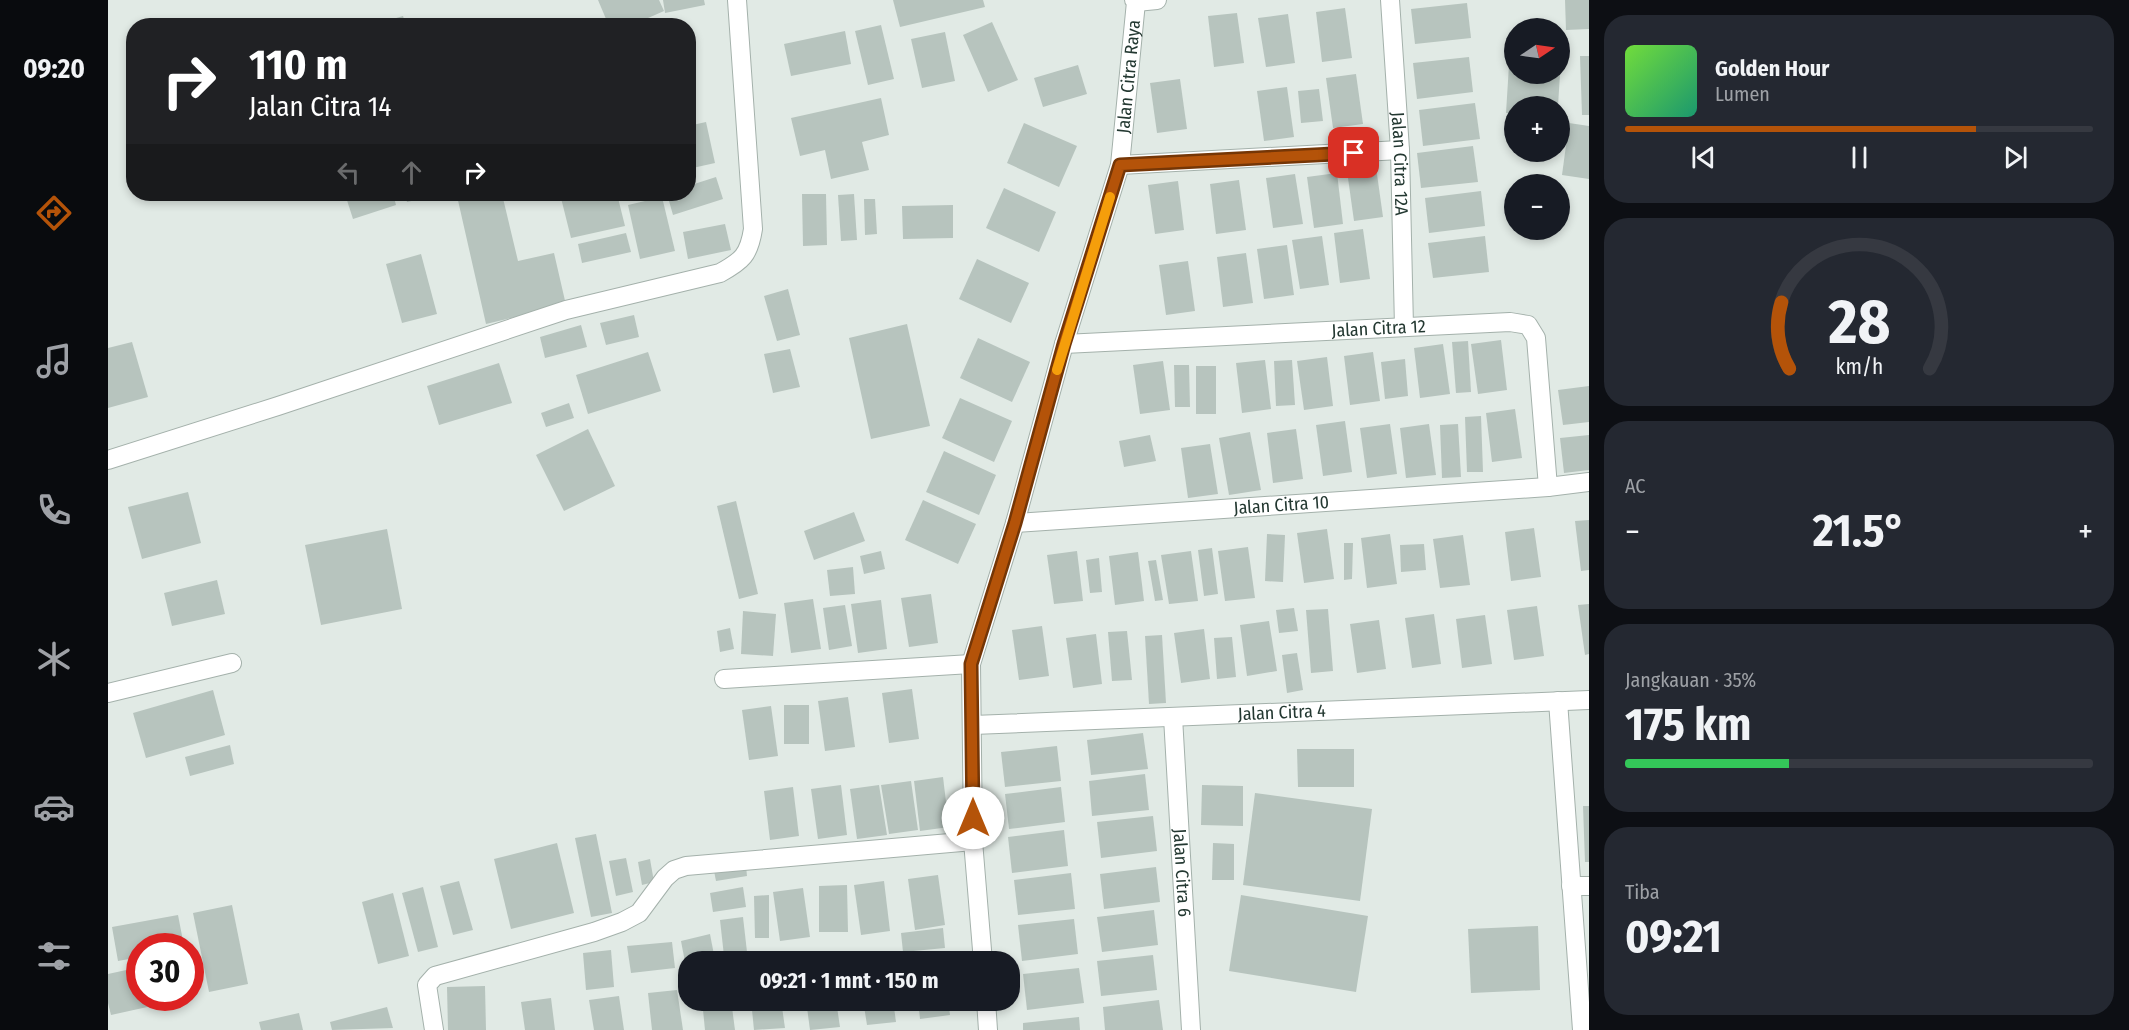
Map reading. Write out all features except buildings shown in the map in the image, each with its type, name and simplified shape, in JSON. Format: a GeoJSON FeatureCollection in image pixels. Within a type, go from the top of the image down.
{"type":"FeatureCollection","features":[{"type":"Feature","properties":{"kind":"street"},"geometry":{"type":"LineString","coordinates":[[108,460],[566,310],[720,273],[741,262],[750,246],[753,229],[737,0]]}},
{"type":"Feature","properties":{"kind":"street"},"geometry":{"type":"LineString","coordinates":[[1135,1],[1157,0]]}},
{"type":"Feature","properties":{"kind":"street","name":"Jalan Citra 12A"},"geometry":{"type":"LineString","coordinates":[[1390,0],[1400,150],[1404,327]]}},
{"type":"Feature","properties":{"kind":"street","name":"Jalan Citra Raya"},"geometry":{"type":"LineString","coordinates":[[982,951],[973,841],[971,664],[1015,523],[1064,344],[1120,165],[1135,1]]}},
{"type":"Feature","properties":{"kind":"street"},"geometry":{"type":"LineString","coordinates":[[1120,165],[1400,150]]}},
{"type":"Feature","properties":{"kind":"street","name":"Jalan Citra 12"},"geometry":{"type":"LineString","coordinates":[[1064,344],[1510,322],[1528,325],[1536,338],[1548,487]]}},
{"type":"Feature","properties":{"kind":"street","name":"Jalan Citra 10"},"geometry":{"type":"LineString","coordinates":[[1015,523],[1548,487],[1589,482]]}},
{"type":"Feature","properties":{"kind":"street"},"geometry":{"type":"LineString","coordinates":[[108,693],[232,663]]}},
{"type":"Feature","properties":{"kind":"street"},"geometry":{"type":"LineString","coordinates":[[724,679],[971,664]]}},
{"type":"Feature","properties":{"kind":"street","name":"Jalan Citra 4"},"geometry":{"type":"LineString","coordinates":[[973,725],[1589,700]]}},
{"type":"Feature","properties":{"kind":"street"},"geometry":{"type":"LineString","coordinates":[[1558,701],[1580,886],[1582,1030]]}},
{"type":"Feature","properties":{"kind":"street","name":"Jalan Citra 6"},"geometry":{"type":"LineString","coordinates":[[1173,717],[1191,1030]]}},
{"type":"Feature","properties":{"kind":"street"},"geometry":{"type":"LineString","coordinates":[[434,1030],[428,985],[435,976],[594,933],[622,922],[639,913],[665,878],[674,870],[686,866],[973,841]]}},
{"type":"Feature","properties":{"kind":"street"},"geometry":{"type":"LineString","coordinates":[[987,1011],[988,1030]]}},
{"type":"Feature","properties":{"kind":"slow traffic"},"geometry":{"type":"LineString","coordinates":[[1057,370],[1110,197]]}},
{"type":"Feature","properties":{"kind":"route"},"geometry":{"type":"LineString","coordinates":[[973,818],[971,664],[1015,523],[1064,344],[1120,165],[1354,153]]}}]}
